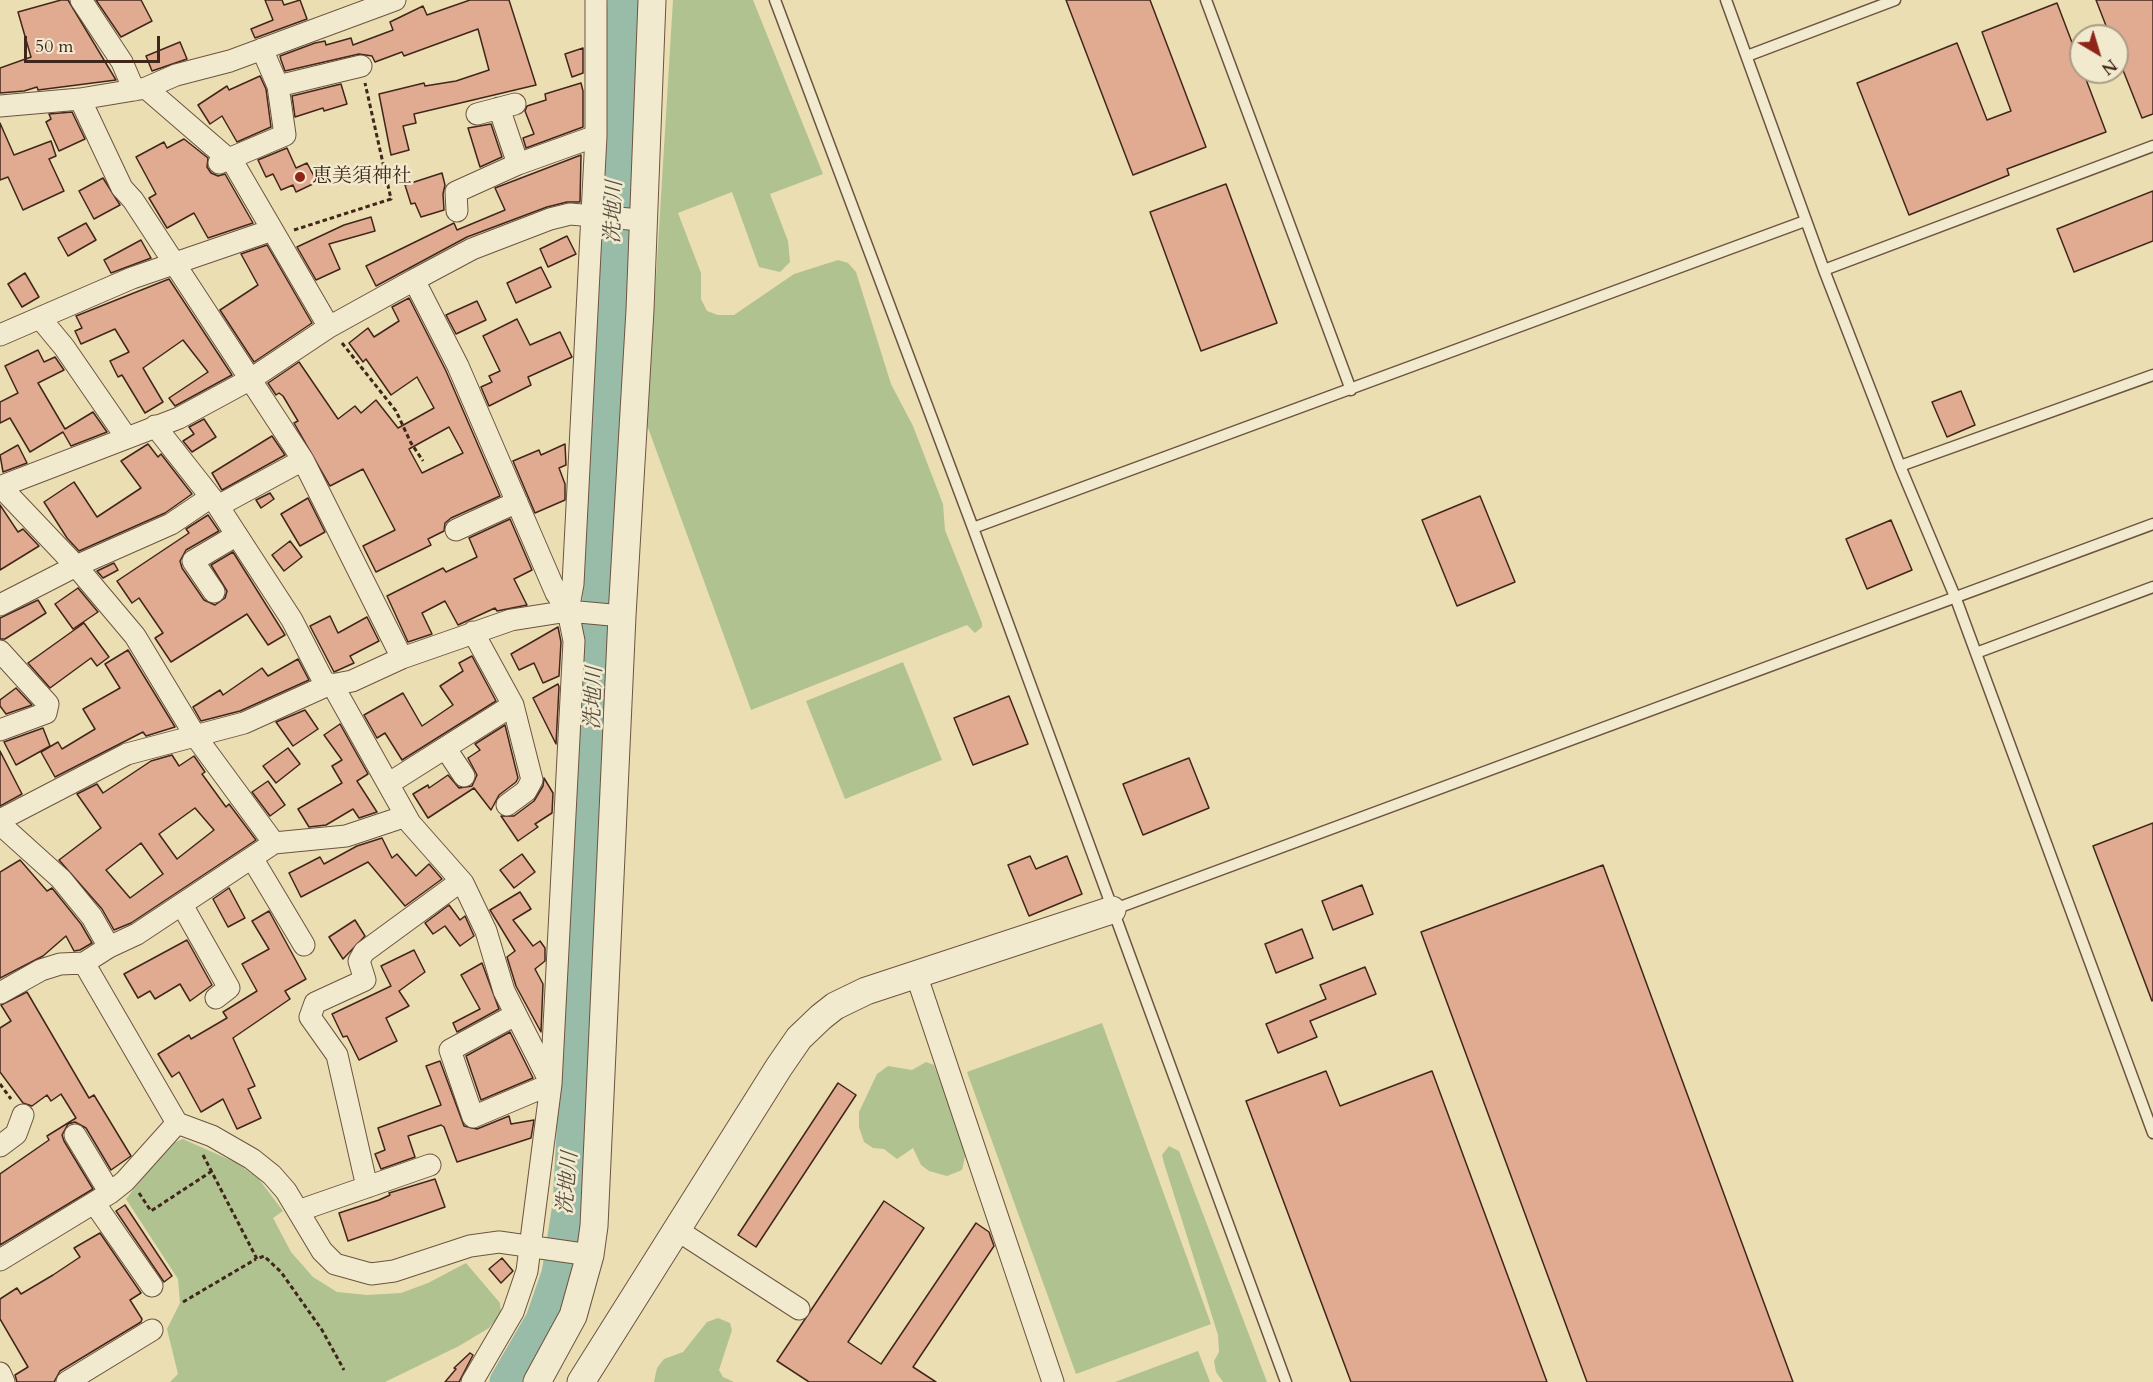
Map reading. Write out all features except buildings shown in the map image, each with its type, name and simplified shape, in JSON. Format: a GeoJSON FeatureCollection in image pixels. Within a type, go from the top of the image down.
{"type":"FeatureCollection","features":[{"type":"Feature","properties":{"kind":"street"},"geometry":{"type":"LineString","coordinates":[[81,0],[140,89],[222,162],[234,164],[329,327]]}},
{"type":"Feature","properties":{"kind":"street"},"geometry":{"type":"LineString","coordinates":[[0,106],[80,99],[140,89],[176,75],[230,61],[395,0]]}},
{"type":"Feature","properties":{"kind":"street"},"geometry":{"type":"LineString","coordinates":[[472,1382],[513,1312],[536,1248],[551,1084],[574,641],[571,611],[597,216],[596,0]]}},
{"type":"Feature","properties":{"kind":"street"},"geometry":{"type":"LineString","coordinates":[[537,1382],[573,1316],[597,1186],[616,616],[640,310],[636,220],[652,0]]}},
{"type":"Feature","properties":{"kind":"street"},"geometry":{"type":"LineString","coordinates":[[222,162],[285,135],[278,86],[262,49]]}},
{"type":"Feature","properties":{"kind":"street"},"geometry":{"type":"LineString","coordinates":[[278,86],[361,66]]}},
{"type":"Feature","properties":{"kind":"street"},"geometry":{"type":"LineString","coordinates":[[80,99],[122,188],[133,200],[303,460],[402,658]]}},
{"type":"Feature","properties":{"kind":"street"},"geometry":{"type":"LineString","coordinates":[[477,114],[507,106],[518,164]]}},
{"type":"Feature","properties":{"kind":"street"},"geometry":{"type":"LineString","coordinates":[[457,212],[456,192],[518,164],[596,136]]}},
{"type":"Feature","properties":{"kind":"street"},"geometry":{"type":"LineString","coordinates":[[274,843],[196,737],[135,636],[76,566],[1,486],[210,402],[251,379],[329,327],[472,249],[550,219],[570,214],[636,220]]}},
{"type":"Feature","properties":{"kind":"street"},"geometry":{"type":"LineString","coordinates":[[1,331],[40,318],[173,263],[273,233]]}},
{"type":"Feature","properties":{"kind":"street"},"geometry":{"type":"LineString","coordinates":[[414,280],[458,366],[556,592],[571,611]]}},
{"type":"Feature","properties":{"kind":"street"},"geometry":{"type":"LineString","coordinates":[[40,318],[64,347],[126,437]]}},
{"type":"Feature","properties":{"kind":"street"},"geometry":{"type":"LineString","coordinates":[[155,426],[214,501],[292,620],[406,816],[435,854],[461,881],[486,931],[504,991],[551,1084]]}},
{"type":"Feature","properties":{"kind":"street"},"geometry":{"type":"LineString","coordinates":[[0,605],[76,566],[171,524],[214,501],[303,460]]}},
{"type":"Feature","properties":{"kind":"street"},"geometry":{"type":"LineString","coordinates":[[456,530],[518,502]]}},
{"type":"Feature","properties":{"kind":"street"},"geometry":{"type":"LineString","coordinates":[[214,592],[193,561],[237,535]]}},
{"type":"Feature","properties":{"kind":"street"},"geometry":{"type":"LineString","coordinates":[[109,947],[92,917],[61,879],[0,822],[127,754],[244,723],[329,685],[352,681],[402,658],[473,632],[511,620],[571,611],[616,616]]}},
{"type":"Feature","properties":{"kind":"street"},"geometry":{"type":"LineString","coordinates":[[473,632],[513,705],[543,778],[507,805]]}},
{"type":"Feature","properties":{"kind":"street"},"geometry":{"type":"LineString","coordinates":[[0,651],[48,704],[46,712],[0,730]]}},
{"type":"Feature","properties":{"kind":"street"},"geometry":{"type":"LineString","coordinates":[[388,784],[513,705]]}},
{"type":"Feature","properties":{"kind":"street"},"geometry":{"type":"LineString","coordinates":[[446,749],[464,776]]}},
{"type":"Feature","properties":{"kind":"street"},"geometry":{"type":"LineString","coordinates":[[0,993],[41,970],[60,964],[84,963],[109,947],[137,934],[274,843],[346,836],[406,816]]}},
{"type":"Feature","properties":{"kind":"street"},"geometry":{"type":"LineString","coordinates":[[252,858],[304,945]]}},
{"type":"Feature","properties":{"kind":"street"},"geometry":{"type":"LineString","coordinates":[[368,1187],[337,1055],[310,1017],[315,1003],[365,980],[359,961],[364,952],[461,881]]}},
{"type":"Feature","properties":{"kind":"street"},"geometry":{"type":"LineString","coordinates":[[182,905],[229,988],[216,998]]}},
{"type":"Feature","properties":{"kind":"street"},"geometry":{"type":"LineString","coordinates":[[581,1382],[799,1038],[835,1006],[866,991],[1112,910]]}},
{"type":"Feature","properties":{"kind":"street"},"geometry":{"type":"LineString","coordinates":[[84,963],[183,1125],[212,1136],[252,1159],[272,1175],[298,1211],[322,1251],[335,1264],[362,1272],[394,1271],[470,1246],[499,1242],[584,1255]]}},
{"type":"Feature","properties":{"kind":"street"},"geometry":{"type":"LineString","coordinates":[[916,974],[1053,1382]]}},
{"type":"Feature","properties":{"kind":"street"},"geometry":{"type":"LineString","coordinates":[[515,1015],[450,1050],[473,1117],[551,1084]]}},
{"type":"Feature","properties":{"kind":"street"},"geometry":{"type":"LineString","coordinates":[[0,1146],[16,1134],[23,1115]]}},
{"type":"Feature","properties":{"kind":"street"},"geometry":{"type":"LineString","coordinates":[[0,1260],[110,1193],[183,1125]]}},
{"type":"Feature","properties":{"kind":"street"},"geometry":{"type":"LineString","coordinates":[[75,1136],[110,1193],[152,1286]]}},
{"type":"Feature","properties":{"kind":"street"},"geometry":{"type":"LineString","coordinates":[[298,1211],[430,1165]]}},
{"type":"Feature","properties":{"kind":"street"},"geometry":{"type":"LineString","coordinates":[[677,1230],[799,1309]]}},
{"type":"Feature","properties":{"kind":"street"},"geometry":{"type":"LineString","coordinates":[[67,1382],[152,1330]]}},
{"type":"Feature","properties":{"kind":"street"},"geometry":{"type":"LineString","coordinates":[[0,1373],[4,1382]]}},
{"type":"Feature","properties":{"kind":"lane"},"geometry":{"type":"LineString","coordinates":[[775,0],[973,528],[1287,1382]]}},
{"type":"Feature","properties":{"kind":"lane"},"geometry":{"type":"LineString","coordinates":[[1206,0],[1351,390]]}},
{"type":"Feature","properties":{"kind":"lane"},"geometry":{"type":"LineString","coordinates":[[1726,0],[1824,270],[1900,466],[1956,599],[2153,1133]]}},
{"type":"Feature","properties":{"kind":"lane"},"geometry":{"type":"LineString","coordinates":[[1747,56],[1895,0]]}},
{"type":"Feature","properties":{"kind":"lane"},"geometry":{"type":"LineString","coordinates":[[1824,270],[2153,146]]}},
{"type":"Feature","properties":{"kind":"lane"},"geometry":{"type":"LineString","coordinates":[[973,528],[1806,221]]}},
{"type":"Feature","properties":{"kind":"lane"},"geometry":{"type":"LineString","coordinates":[[1900,466],[2153,375]]}},
{"type":"Feature","properties":{"kind":"lane"},"geometry":{"type":"LineString","coordinates":[[1112,910],[1956,599],[2153,524]]}},
{"type":"Feature","properties":{"kind":"lane"},"geometry":{"type":"LineString","coordinates":[[1976,653],[2153,587]]}},
{"type":"Feature","properties":{"kind":"path"},"geometry":{"type":"LineString","coordinates":[[273,233],[391,199],[361,66]]}},
{"type":"Feature","properties":{"kind":"path"},"geometry":{"type":"LineString","coordinates":[[329,327],[396,411],[411,443],[423,461]]}},
{"type":"Feature","properties":{"kind":"path"},"geometry":{"type":"LineString","coordinates":[[183,1125],[212,1171],[257,1259]]}},
{"type":"Feature","properties":{"kind":"path"},"geometry":{"type":"LineString","coordinates":[[110,1193],[137,1189],[151,1211],[212,1171]]}},
{"type":"Feature","properties":{"kind":"path"},"geometry":{"type":"LineString","coordinates":[[183,1302],[264,1256],[272,1260],[322,1330],[344,1370]]}},
{"type":"Feature","properties":{"kind":"green space"},"geometry":{"type":"Polygon","coordinates":[[[673,0],[753,0],[823,174],[770,194],[788,241],[790,262],[780,272],[759,267],[732,192],[678,213],[701,273],[701,299],[707,311],[718,315],[734,315],[794,274],[838,260],[848,263],[856,272],[891,384],[913,426],[943,504],[945,530],[982,623],[982,627],[975,633],[967,625],[751,710],[647,425],[673,0]]]}},
{"type":"Feature","properties":{"kind":"green space"},"geometry":{"type":"Polygon","coordinates":[[[903,662],[942,760],[845,799],[806,701],[903,662]]]}},
{"type":"Feature","properties":{"kind":"green space"},"geometry":{"type":"Polygon","coordinates":[[[1102,1023],[1211,1324],[1076,1374],[967,1072],[1102,1023]]]}},
{"type":"Feature","properties":{"kind":"green space"},"geometry":{"type":"Polygon","coordinates":[[[926,1062],[934,1065],[966,1152],[962,1170],[947,1176],[929,1171],[921,1165],[913,1148],[897,1159],[884,1149],[873,1148],[864,1142],[859,1127],[859,1112],[877,1074],[888,1066],[912,1070],[926,1062]]]}},
{"type":"Feature","properties":{"kind":"green space"},"geometry":{"type":"Polygon","coordinates":[[[183,1139],[237,1163],[258,1178],[283,1211],[273,1218],[291,1252],[313,1277],[337,1292],[367,1295],[401,1293],[428,1283],[466,1263],[500,1303],[501,1313],[489,1328],[459,1346],[385,1382],[170,1382],[178,1374],[167,1329],[180,1303],[178,1279],[126,1199],[173,1143],[183,1139]]]}},
{"type":"Feature","properties":{"kind":"green space"},"geometry":{"type":"Polygon","coordinates":[[[1169,1146],[1179,1151],[1267,1382],[1223,1382],[1216,1372],[1214,1361],[1219,1352],[1218,1335],[1164,1163],[1162,1155],[1169,1146]]]}},
{"type":"Feature","properties":{"kind":"green space"},"geometry":{"type":"Polygon","coordinates":[[[718,1318],[730,1323],[732,1330],[719,1370],[723,1377],[734,1382],[654,1382],[657,1368],[664,1359],[683,1352],[707,1322],[718,1318]]]}},
{"type":"Feature","properties":{"kind":"green space"},"geometry":{"type":"Polygon","coordinates":[[[1198,1351],[1210,1382],[1115,1382],[1198,1351]]]}},
{"type":"Feature","properties":{"kind":"waterway","name":"洗地川"},"geometry":{"type":"LineString","coordinates":[[506,1382],[542,1320],[558,1274],[569,1205],[586,902],[624,0]]}},
{"type":"Feature","properties":{"kind":"place","name":"恵美須神社"},"geometry":{"type":"Point","coordinates":[300,177]}}]}
